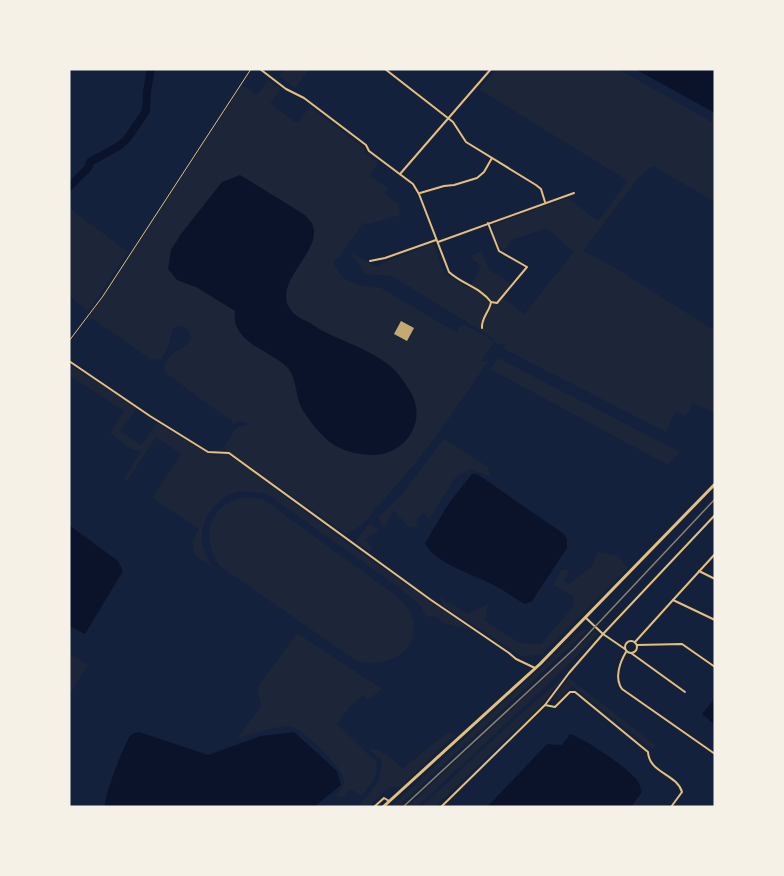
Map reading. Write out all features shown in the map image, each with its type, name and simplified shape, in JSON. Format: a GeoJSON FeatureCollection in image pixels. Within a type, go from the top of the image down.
{"type":"FeatureCollection","features":[{"type":"Feature","properties":{"kind":"main road"},"geometry":{"type":"LineString","coordinates":[[383,807],[535,668],[715,484]]}},
{"type":"Feature","properties":{"kind":"street"},"geometry":{"type":"LineString","coordinates":[[260,69],[304,98],[413,184],[450,272],[487,296],[491,302],[481,322],[482,328]]}},
{"type":"Feature","properties":{"kind":"street"},"geometry":{"type":"LineString","coordinates":[[385,69],[457,127],[466,142],[541,189],[545,202]]}},
{"type":"Feature","properties":{"kind":"street"},"geometry":{"type":"LineString","coordinates":[[400,174],[491,69]]}},
{"type":"Feature","properties":{"kind":"street"},"geometry":{"type":"LineString","coordinates":[[419,194],[444,186],[454,186],[477,177],[492,158]]}},
{"type":"Feature","properties":{"kind":"street"},"geometry":{"type":"LineString","coordinates":[[370,261],[437,241],[574,193]]}},
{"type":"Feature","properties":{"kind":"street"},"geometry":{"type":"LineString","coordinates":[[488,223],[500,251],[527,267],[498,303],[491,302]]}},
{"type":"Feature","properties":{"kind":"street"},"geometry":{"type":"LineString","coordinates":[[69,361],[208,452],[229,453],[430,600],[516,659],[535,668]]}},
{"type":"Feature","properties":{"kind":"street"},"geometry":{"type":"LineString","coordinates":[[441,807],[545,705],[566,676],[603,634],[715,514]]}},
{"type":"Feature","properties":{"kind":"street"},"geometry":{"type":"LineString","coordinates":[[631,653],[636,650],[636,644],[673,600],[715,554]]}},
{"type":"Feature","properties":{"kind":"street"},"geometry":{"type":"LineString","coordinates":[[699,572],[715,579]]}},
{"type":"Feature","properties":{"kind":"street"},"geometry":{"type":"LineString","coordinates":[[673,600],[715,620]]}},
{"type":"Feature","properties":{"kind":"street"},"geometry":{"type":"LineString","coordinates":[[586,618],[603,634],[685,692]]}},
{"type":"Feature","properties":{"kind":"street"},"geometry":{"type":"LineString","coordinates":[[614,641],[636,644],[682,644],[715,667]]}},
{"type":"Feature","properties":{"kind":"street"},"geometry":{"type":"LineString","coordinates":[[627,641],[618,676],[622,689],[715,754]]}},
{"type":"Feature","properties":{"kind":"street"},"geometry":{"type":"LineString","coordinates":[[545,705],[555,707],[570,692],[575,692],[648,752],[652,765],[681,786],[682,792],[671,807]]}},
{"type":"Feature","properties":{"kind":"street"},"geometry":{"type":"LineString","coordinates":[[374,807],[384,798],[389,801]]}},
{"type":"Feature","properties":{"kind":"lane"},"geometry":{"type":"LineString","coordinates":[[69,341],[103,296],[251,69]]}},
{"type":"Feature","properties":{"kind":"shaded area"},"geometry":{"type":"Polygon","coordinates":[[[284,69],[309,69],[295,88],[279,76],[284,69]]]}},
{"type":"Feature","properties":{"kind":"shaded area"},"geometry":{"type":"Polygon","coordinates":[[[497,69],[618,69],[712,122],[712,114],[715,115],[715,202],[653,166],[639,177],[583,251],[617,269],[715,331],[715,413],[693,403],[686,416],[676,411],[666,432],[504,349],[505,343],[497,345],[494,339],[392,276],[366,274],[352,256],[353,254],[376,266],[433,243],[445,274],[469,288],[481,266],[473,260],[472,255],[482,251],[489,270],[511,283],[502,297],[524,314],[574,252],[546,228],[512,240],[504,251],[496,239],[494,224],[568,198],[598,221],[628,181],[479,89],[497,69]]]}},
{"type":"Feature","properties":{"kind":"shaded area"},"geometry":{"type":"Polygon","coordinates":[[[635,69],[715,69],[715,113],[635,69]]]}},
{"type":"Feature","properties":{"kind":"shaded area"},"geometry":{"type":"Polygon","coordinates":[[[268,80],[281,89],[270,104],[297,123],[310,107],[363,147],[365,153],[378,163],[370,176],[388,188],[385,194],[398,204],[401,215],[368,224],[363,223],[339,258],[334,260],[335,267],[343,278],[361,286],[381,288],[456,332],[462,324],[494,342],[481,362],[489,360],[422,454],[393,490],[377,507],[375,506],[368,519],[346,534],[223,448],[235,430],[250,424],[240,421],[232,424],[232,420],[166,373],[164,367],[170,356],[191,339],[188,329],[183,326],[173,328],[168,348],[161,359],[152,360],[93,319],[87,320],[242,85],[257,95],[268,80]]]}},
{"type":"Feature","properties":{"kind":"shaded area"},"geometry":{"type":"Polygon","coordinates":[[[240,175],[305,215],[312,225],[314,236],[287,290],[286,300],[291,310],[319,329],[381,359],[396,372],[410,391],[415,403],[416,420],[408,438],[392,451],[373,455],[353,453],[330,442],[317,430],[302,409],[293,376],[288,368],[245,338],[235,323],[235,311],[198,288],[177,280],[168,269],[171,250],[181,234],[222,182],[240,175]]]}},
{"type":"Feature","properties":{"kind":"shaded area"},"geometry":{"type":"Polygon","coordinates":[[[69,208],[128,252],[89,311],[69,296],[69,208]]]}},
{"type":"Feature","properties":{"kind":"shaded area"},"geometry":{"type":"Polygon","coordinates":[[[498,358],[680,452],[668,465],[490,369],[498,358]]]}},
{"type":"Feature","properties":{"kind":"shaded area"},"geometry":{"type":"Polygon","coordinates":[[[69,364],[137,408],[120,431],[141,445],[157,423],[212,456],[228,454],[354,548],[472,630],[443,623],[434,616],[426,617],[421,606],[397,586],[267,494],[247,491],[234,493],[221,500],[210,512],[203,526],[202,541],[212,567],[195,555],[192,541],[199,529],[152,498],[181,454],[156,437],[127,481],[124,479],[141,451],[131,449],[110,433],[124,411],[69,375],[69,364]]]}},
{"type":"Feature","properties":{"kind":"shaded area"},"geometry":{"type":"Polygon","coordinates":[[[444,439],[488,467],[490,477],[471,469],[455,478],[429,519],[424,512],[416,519],[418,523],[415,528],[409,527],[393,510],[385,526],[381,524],[379,517],[402,494],[444,439]]]}},
{"type":"Feature","properties":{"kind":"shaded area"},"geometry":{"type":"Polygon","coordinates":[[[472,474],[477,474],[564,534],[567,540],[567,548],[532,601],[525,604],[501,589],[446,563],[437,557],[425,543],[449,503],[472,474]]]}},
{"type":"Feature","properties":{"kind":"shaded area"},"geometry":{"type":"Polygon","coordinates":[[[245,497],[263,499],[399,598],[410,612],[414,629],[412,640],[406,649],[388,661],[366,663],[355,660],[220,566],[210,544],[211,523],[223,507],[245,497]]]}},
{"type":"Feature","properties":{"kind":"shaded area"},"geometry":{"type":"Polygon","coordinates":[[[370,523],[379,530],[366,539],[372,547],[371,552],[355,541],[370,523]]]}},
{"type":"Feature","properties":{"kind":"shaded area"},"geometry":{"type":"Polygon","coordinates":[[[69,525],[118,561],[123,571],[85,634],[69,626],[69,525]]]}},
{"type":"Feature","properties":{"kind":"shaded area"},"geometry":{"type":"Polygon","coordinates":[[[598,552],[618,556],[628,568],[542,654],[523,657],[444,606],[439,597],[468,614],[488,604],[485,621],[520,643],[541,644],[573,607],[574,597],[554,585],[561,570],[569,570],[564,581],[569,584],[591,567],[598,552]]]}},
{"type":"Feature","properties":{"kind":"shaded area"},"geometry":{"type":"Polygon","coordinates":[[[589,629],[398,807],[391,807],[580,631],[589,629]]]}},
{"type":"Feature","properties":{"kind":"shaded area"},"geometry":{"type":"Polygon","coordinates":[[[595,631],[597,635],[560,673],[417,807],[407,807],[595,631]]]}},
{"type":"Feature","properties":{"kind":"shaded area"},"geometry":{"type":"Polygon","coordinates":[[[297,633],[382,689],[368,700],[363,696],[352,704],[337,724],[376,762],[375,777],[361,796],[351,789],[343,797],[335,795],[344,785],[342,774],[322,750],[292,727],[273,728],[237,738],[261,706],[257,688],[297,633]]]}},
{"type":"Feature","properties":{"kind":"shaded area"},"geometry":{"type":"Polygon","coordinates":[[[69,653],[88,665],[69,696],[69,653]]]}},
{"type":"Feature","properties":{"kind":"shaded area"},"geometry":{"type":"Polygon","coordinates":[[[564,677],[542,704],[435,807],[421,807],[524,711],[564,677]]]}},
{"type":"Feature","properties":{"kind":"shaded area"},"geometry":{"type":"Polygon","coordinates":[[[569,678],[655,745],[652,749],[572,686],[557,701],[552,699],[569,678]]]}},
{"type":"Feature","properties":{"kind":"shaded area"},"geometry":{"type":"Polygon","coordinates":[[[715,698],[715,725],[702,714],[715,698]]]}},
{"type":"Feature","properties":{"kind":"shaded area"},"geometry":{"type":"Polygon","coordinates":[[[139,732],[208,755],[261,736],[294,732],[337,771],[341,785],[314,807],[105,807],[110,783],[123,749],[130,736],[139,732]]]}},
{"type":"Feature","properties":{"kind":"shaded area"},"geometry":{"type":"Polygon","coordinates":[[[449,732],[455,734],[401,786],[388,788],[369,807],[357,807],[375,786],[380,775],[381,759],[368,749],[383,753],[403,768],[449,732]]]}},
{"type":"Feature","properties":{"kind":"shaded area"},"geometry":{"type":"Polygon","coordinates":[[[570,734],[603,752],[637,779],[642,792],[631,807],[487,807],[547,744],[562,745],[570,734]]]}},
{"type":"Feature","properties":{"kind":"building"},"geometry":{"type":"Polygon","coordinates":[[[401,321],[414,328],[407,341],[394,334],[401,321]]]}},
{"type":"Feature","properties":{"kind":"waterway"},"geometry":{"type":"LineString","coordinates":[[69,187],[88,168],[90,162],[127,139],[146,111],[151,69]]}},
{"type":"Feature","properties":{"kind":"railway"},"geometry":{"type":"LineString","coordinates":[[403,807],[574,649],[715,499]]}}]}
